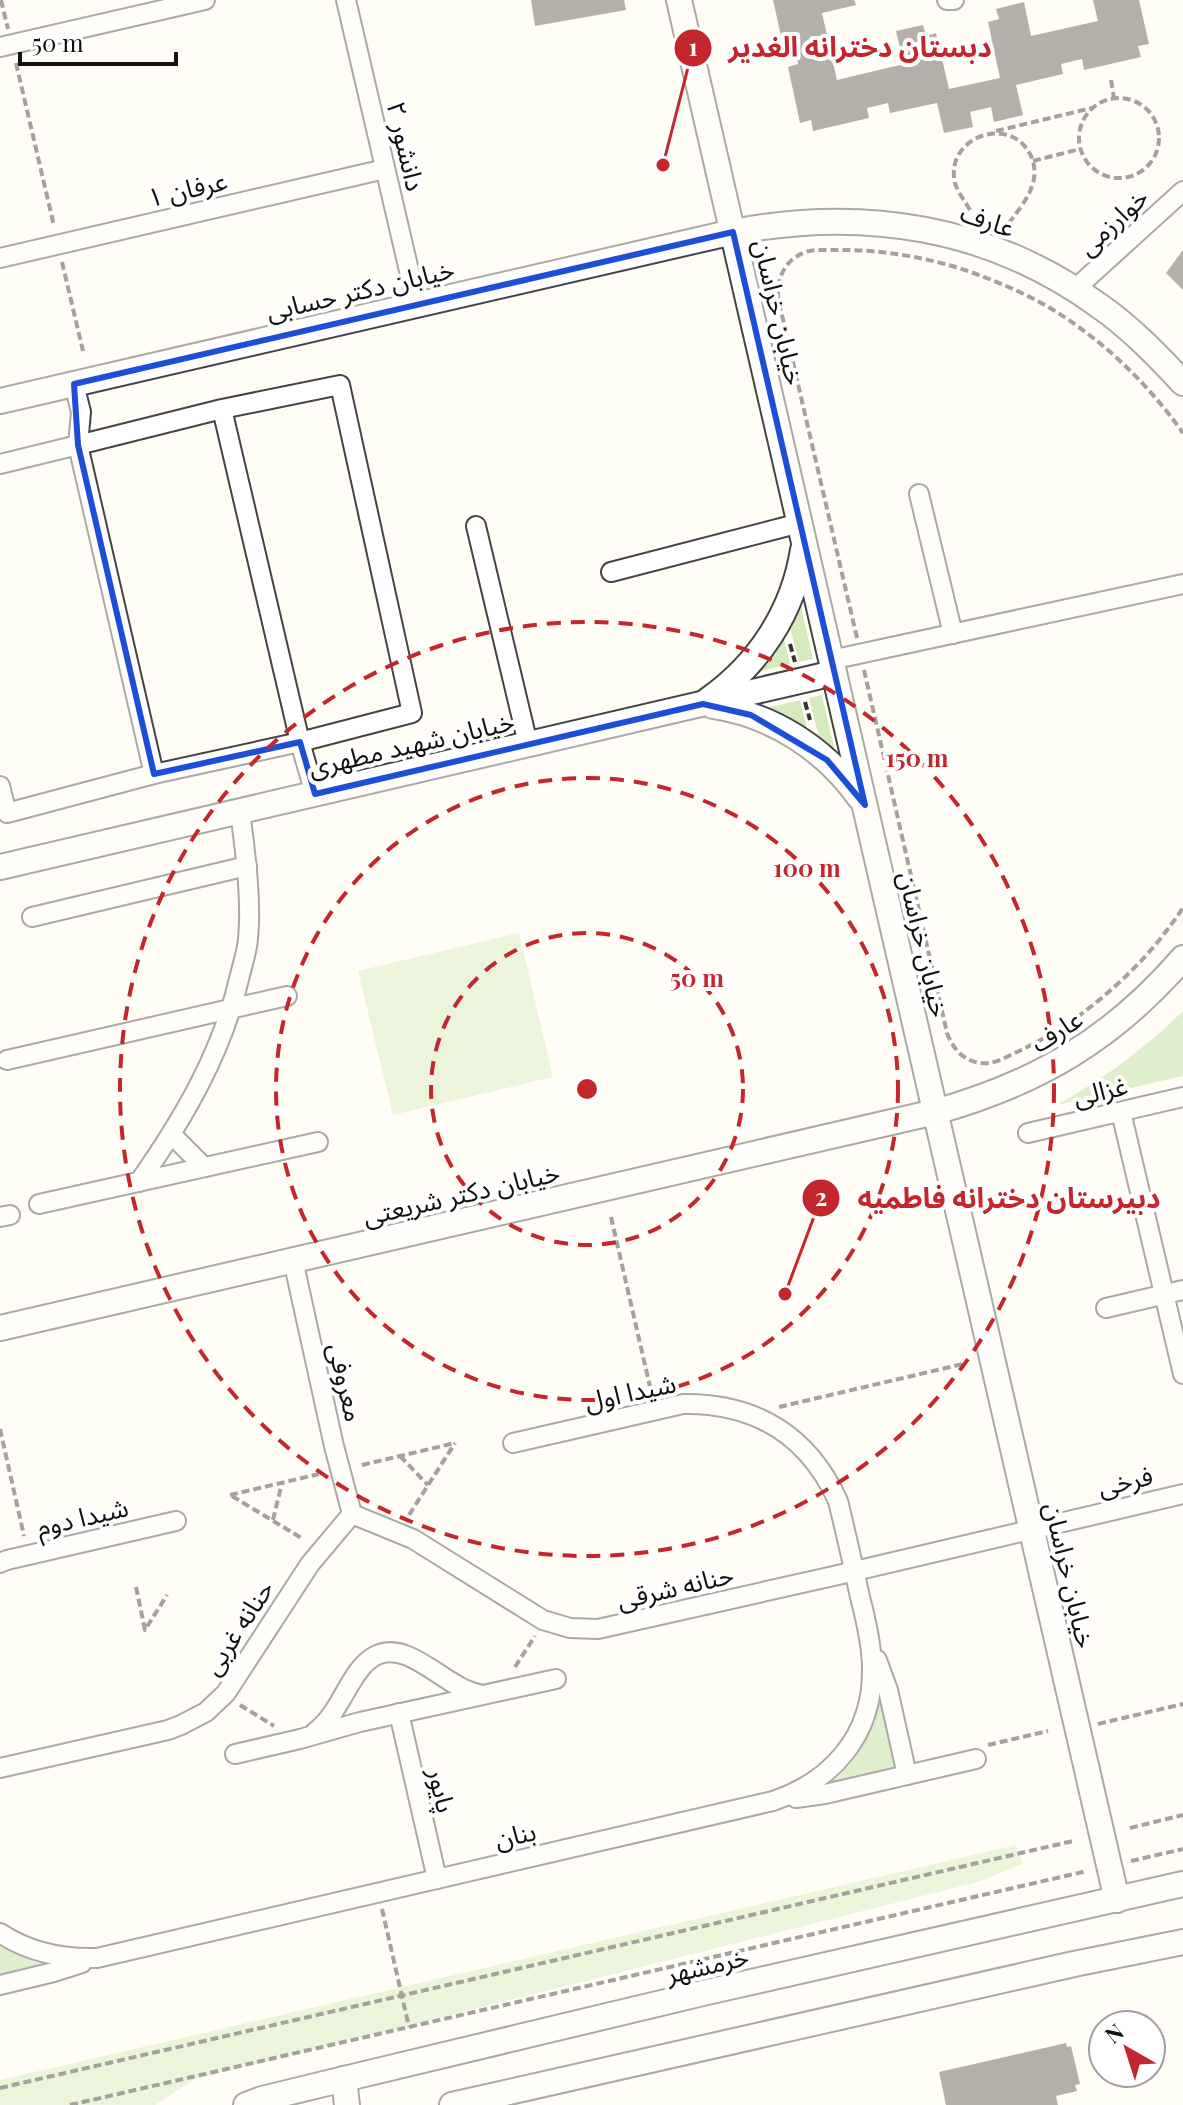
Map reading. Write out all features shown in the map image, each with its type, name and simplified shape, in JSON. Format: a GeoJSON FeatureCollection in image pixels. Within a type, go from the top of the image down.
{"type":"FeatureCollection","features":[{"type":"Feature","properties":{"kind":"street"},"geometry":{"type":"LineString","coordinates":[[0,47],[205,0]]}},
{"type":"Feature","properties":{"kind":"street","name":"دانشور ۲"},"geometry":{"type":"LineString","coordinates":[[346,0],[417,305]]}},
{"type":"Feature","properties":{"kind":"street","name":"خیابان خراسان"},"geometry":{"type":"LineString","coordinates":[[679,0],[1117,1900]]}},
{"type":"Feature","properties":{"kind":"street"},"geometry":{"type":"LineString","coordinates":[[947,0],[954,0]]}},
{"type":"Feature","properties":{"kind":"street","name":"عرفان ۱"},"geometry":{"type":"LineString","coordinates":[[0,258],[385,169]]}},
{"type":"Feature","properties":{"kind":"street","name":"خوارزمی"},"geometry":{"type":"LineString","coordinates":[[1075,289],[1183,191]]}},
{"type":"Feature","properties":{"kind":"street","name":"عارف"},"geometry":{"type":"LineString","coordinates":[[733,232],[823,221],[887,223],[962,238],[1033,266],[1075,289],[1129,329],[1183,383]]}},
{"type":"Feature","properties":{"kind":"street","name":"خیابان دکتر حسابی"},"geometry":{"type":"LineString","coordinates":[[0,401],[733,232]]}},
{"type":"Feature","properties":{"kind":"street"},"geometry":{"type":"LineString","coordinates":[[74,384],[81,412],[78,445],[154,774]]}},
{"type":"Feature","properties":{"kind":"street"},"geometry":{"type":"LineString","coordinates":[[0,464],[222,409],[340,385],[412,713],[300,742],[154,774],[7,813],[0,786]]}},
{"type":"Feature","properties":{"kind":"street"},"geometry":{"type":"LineString","coordinates":[[222,409],[315,794]]}},
{"type":"Feature","properties":{"kind":"street"},"geometry":{"type":"LineString","coordinates":[[919,494],[953,634]]}},
{"type":"Feature","properties":{"kind":"street"},"geometry":{"type":"LineString","coordinates":[[476,526],[528,744]]}},
{"type":"Feature","properties":{"kind":"street"},"geometry":{"type":"LineString","coordinates":[[611,572],[802,533],[801,561],[790,599],[772,634],[741,673],[703,704]]}},
{"type":"Feature","properties":{"kind":"street"},"geometry":{"type":"LineString","coordinates":[[833,667],[860,654],[1183,584]]}},
{"type":"Feature","properties":{"kind":"street","name":"خیابان شهید مطهری"},"geometry":{"type":"LineString","coordinates":[[0,867],[703,704],[833,667]]}},
{"type":"Feature","properties":{"kind":"street"},"geometry":{"type":"LineString","coordinates":[[703,704],[751,715],[795,736],[841,773],[865,805]]}},
{"type":"Feature","properties":{"kind":"street"},"geometry":{"type":"LineString","coordinates":[[139,1182],[195,1095],[232,1009],[248,940],[247,866],[240,811]]}},
{"type":"Feature","properties":{"kind":"street"},"geometry":{"type":"LineString","coordinates":[[32,917],[247,866]]}},
{"type":"Feature","properties":{"kind":"street","name":"عارف"},"geometry":{"type":"LineString","coordinates":[[935,1112],[1006,1090],[1074,1054],[1136,1007],[1183,958]]}},
{"type":"Feature","properties":{"kind":"street"},"geometry":{"type":"LineString","coordinates":[[7,1060],[287,996]]}},
{"type":"Feature","properties":{"kind":"street","name":"غزالی"},"geometry":{"type":"LineString","coordinates":[[1028,1133],[1183,1097]]}},
{"type":"Feature","properties":{"kind":"street","name":"خیابان دکتر شریعتی"},"geometry":{"type":"LineString","coordinates":[[0,1328],[935,1112]]}},
{"type":"Feature","properties":{"kind":"street"},"geometry":{"type":"LineString","coordinates":[[1121,1112],[1183,1374]]}},
{"type":"Feature","properties":{"kind":"street"},"geometry":{"type":"LineString","coordinates":[[172,1135],[204,1167]]}},
{"type":"Feature","properties":{"kind":"street"},"geometry":{"type":"LineString","coordinates":[[39,1204],[318,1142]]}},
{"type":"Feature","properties":{"kind":"street","name":"معروفی"},"geometry":{"type":"LineString","coordinates":[[293,1260],[352,1514]]}},
{"type":"Feature","properties":{"kind":"street"},"geometry":{"type":"LineString","coordinates":[[1106,1308],[1183,1290]]}},
{"type":"Feature","properties":{"kind":"street","name":"شیدا اول"},"geometry":{"type":"LineString","coordinates":[[513,1443],[683,1404],[723,1406],[742,1411],[792,1438],[819,1466],[838,1501],[854,1571]]}},
{"type":"Feature","properties":{"kind":"street","name":"فرخی"},"geometry":{"type":"LineString","coordinates":[[1031,1530],[1183,1494]]}},
{"type":"Feature","properties":{"kind":"street","name":"حنانه شرقی"},"geometry":{"type":"LineString","coordinates":[[352,1514],[413,1539],[531,1613],[570,1628],[611,1627],[1031,1530]]}},
{"type":"Feature","properties":{"kind":"street","name":"حنانه غربی"},"geometry":{"type":"LineString","coordinates":[[0,1768],[168,1730],[206,1712],[235,1682],[310,1564],[352,1514]]}},
{"type":"Feature","properties":{"kind":"street","name":"شیدا دوم"},"geometry":{"type":"LineString","coordinates":[[0,1563],[176,1521]]}},
{"type":"Feature","properties":{"kind":"street","name":"بنان"},"geometry":{"type":"LineString","coordinates":[[0,1933],[20,1945],[48,1954],[97,1958],[792,1795],[826,1773],[852,1743],[861,1726],[871,1687],[872,1667],[869,1634],[854,1571]]}},
{"type":"Feature","properties":{"kind":"street"},"geometry":{"type":"LineString","coordinates":[[869,1634],[888,1690],[907,1775]]}},
{"type":"Feature","properties":{"kind":"street"},"geometry":{"type":"LineString","coordinates":[[310,1736],[326,1724],[337,1709],[362,1665],[383,1652],[408,1655],[450,1683],[466,1691],[486,1695]]}},
{"type":"Feature","properties":{"kind":"street"},"geometry":{"type":"LineString","coordinates":[[235,1754],[360,1722],[556,1679]]}},
{"type":"Feature","properties":{"kind":"street"},"geometry":{"type":"LineString","coordinates":[[434,1705],[446,1696],[450,1683]]}},
{"type":"Feature","properties":{"kind":"street"},"geometry":{"type":"LineString","coordinates":[[337,1709],[346,1720],[360,1722]]}},
{"type":"Feature","properties":{"kind":"street","name":"پایور"},"geometry":{"type":"LineString","coordinates":[[399,1713],[437,1879]]}},
{"type":"Feature","properties":{"kind":"street"},"geometry":{"type":"LineString","coordinates":[[773,1801],[825,1794],[976,1759]]}},
{"type":"Feature","properties":{"kind":"street","name":"خرمشهر"},"geometry":{"type":"LineString","coordinates":[[246,2105],[780,1975],[1183,1884]]}},
{"type":"Feature","properties":{"kind":"street"},"geometry":{"type":"LineString","coordinates":[[452,2105],[1183,1942]]}},
{"type":"Feature","properties":{"kind":"street"},"geometry":{"type":"LineString","coordinates":[[0,1985],[97,1958]]}},
{"type":"Feature","properties":{"kind":"street"},"geometry":{"type":"LineString","coordinates":[[344,2079],[347,2105]]}},
{"type":"Feature","properties":{"kind":"path"},"geometry":{"type":"LineString","coordinates":[[1,0],[8,29]]}},
{"type":"Feature","properties":{"kind":"path"},"geometry":{"type":"LineString","coordinates":[[15,61],[54,228]]}},
{"type":"Feature","properties":{"kind":"path"},"geometry":{"type":"LineString","coordinates":[[1111,80],[1114,98]]}},
{"type":"Feature","properties":{"kind":"path"},"geometry":{"type":"LineString","coordinates":[[970,210],[955,182],[954,170],[957,157],[974,138],[1093,107],[1114,98],[1137,102],[1154,117],[1160,139],[1152,161],[1135,175],[1124,178],[1102,175],[1092,168],[1080,149],[1079,138],[1080,126],[1093,107]]}},
{"type":"Feature","properties":{"kind":"path"},"geometry":{"type":"LineString","coordinates":[[986,133],[1010,135],[1028,150],[1033,161],[1035,174],[1032,186],[1009,223]]}},
{"type":"Feature","properties":{"kind":"path"},"geometry":{"type":"LineString","coordinates":[[1033,161],[1080,149]]}},
{"type":"Feature","properties":{"kind":"path"},"geometry":{"type":"LineString","coordinates":[[1183,433],[1136,376],[1110,351],[1072,322],[1020,292],[954,267],[883,252],[811,251],[793,259],[781,274],[778,298],[947,1033],[955,1048],[960,1055],[976,1063],[994,1062],[1058,1029],[1088,1009],[1124,977],[1165,933],[1183,908]]}},
{"type":"Feature","properties":{"kind":"path"},"geometry":{"type":"LineString","coordinates":[[62,260],[83,351]]}},
{"type":"Feature","properties":{"kind":"path"},"geometry":{"type":"LineString","coordinates":[[611,1217],[652,1394]]}},
{"type":"Feature","properties":{"kind":"path"},"geometry":{"type":"LineString","coordinates":[[776,1408],[963,1364]]}},
{"type":"Feature","properties":{"kind":"path"},"geometry":{"type":"LineString","coordinates":[[0,1429],[24,1539]]}},
{"type":"Feature","properties":{"kind":"path"},"geometry":{"type":"LineString","coordinates":[[362,1465],[455,1443],[409,1515]]}},
{"type":"Feature","properties":{"kind":"path"},"geometry":{"type":"LineString","coordinates":[[400,1456],[428,1485]]}},
{"type":"Feature","properties":{"kind":"path"},"geometry":{"type":"LineString","coordinates":[[303,1539],[230,1495],[319,1474]]}},
{"type":"Feature","properties":{"kind":"path"},"geometry":{"type":"LineString","coordinates":[[273,1520],[282,1483]]}},
{"type":"Feature","properties":{"kind":"path"},"geometry":{"type":"LineString","coordinates":[[136,1587],[145,1630],[167,1595]]}},
{"type":"Feature","properties":{"kind":"path"},"geometry":{"type":"LineString","coordinates":[[509,1676],[535,1636]]}},
{"type":"Feature","properties":{"kind":"path"},"geometry":{"type":"LineString","coordinates":[[1077,1728],[1183,1704]]}},
{"type":"Feature","properties":{"kind":"path"},"geometry":{"type":"LineString","coordinates":[[240,1705],[279,1729]]}},
{"type":"Feature","properties":{"kind":"path"},"geometry":{"type":"LineString","coordinates":[[1130,1828],[1183,1815]]}},
{"type":"Feature","properties":{"kind":"path"},"geometry":{"type":"LineString","coordinates":[[0,2088],[1073,1841]]}},
{"type":"Feature","properties":{"kind":"path"},"geometry":{"type":"LineString","coordinates":[[70,2105],[1183,1849]]}},
{"type":"Feature","properties":{"kind":"path"},"geometry":{"type":"LineString","coordinates":[[382,1908],[409,2027]]}},
{"type":"Feature","properties":{"kind":"highlighted area"},"geometry":{"type":"Polygon","coordinates":[[[733,232],[865,805],[827,760],[751,715],[703,704],[315,794],[300,742],[154,774],[78,445],[74,384],[733,232]]]}},
{"type":"Feature","properties":{"kind":"green space"},"geometry":{"type":"Polygon","coordinates":[[[799,598],[813,659],[799,662],[789,624],[799,598]]]}},
{"type":"Feature","properties":{"kind":"green space"},"geometry":{"type":"Polygon","coordinates":[[[783,635],[790,664],[749,674],[783,635]]]}},
{"type":"Feature","properties":{"kind":"green space"},"geometry":{"type":"Polygon","coordinates":[[[822,695],[836,757],[820,741],[809,698],[822,695]]]}},
{"type":"Feature","properties":{"kind":"green space"},"geometry":{"type":"Polygon","coordinates":[[[800,700],[808,732],[758,710],[800,700]]]}},
{"type":"Feature","properties":{"kind":"green space"},"geometry":{"type":"Polygon","coordinates":[[[519,933],[553,1077],[393,1115],[358,971],[519,933]]]}},
{"type":"Feature","properties":{"kind":"green space"},"geometry":{"type":"Polygon","coordinates":[[[1183,1011],[1183,1076],[1057,1105],[1123,1062],[1183,1011]]]}},
{"type":"Feature","properties":{"kind":"green space"},"geometry":{"type":"Polygon","coordinates":[[[882,1691],[900,1771],[824,1788],[846,1769],[863,1746],[875,1719],[882,1691]]]}},
{"type":"Feature","properties":{"kind":"green space"},"geometry":{"type":"Polygon","coordinates":[[[1016,1845],[1023,1864],[978,1882],[193,2080],[155,2105],[0,2105],[0,2080],[1016,1845]]]}},
{"type":"Feature","properties":{"kind":"green space"},"geometry":{"type":"Polygon","coordinates":[[[0,1946],[35,1962],[52,1966],[0,1978],[0,1946]]]}},
{"type":"Feature","properties":{"kind":"building"},"geometry":{"type":"Polygon","coordinates":[[[531,0],[624,0],[626,10],[535,26],[531,0]]]}},
{"type":"Feature","properties":{"kind":"building"},"geometry":{"type":"Polygon","coordinates":[[[773,0],[854,0],[856,5],[822,13],[837,80],[904,64],[896,31],[923,25],[926,36],[936,33],[949,89],[1000,78],[988,22],[999,19],[996,9],[1024,2],[1031,36],[1098,21],[1093,0],[1139,0],[1149,44],[1138,46],[1141,57],[1084,70],[1082,59],[1061,64],[1063,74],[1016,85],[1023,115],[994,122],[991,107],[970,112],[973,127],[944,133],[937,103],[890,113],[888,103],[867,108],[869,118],[813,131],[811,120],[800,123],[788,67],[798,64],[794,43],[783,45],[773,0]]]}},
{"type":"Feature","properties":{"kind":"building"},"geometry":{"type":"Polygon","coordinates":[[[1183,250],[1183,290],[1166,273],[1183,250]]]}},
{"type":"Feature","properties":{"kind":"building"},"geometry":{"type":"Polygon","coordinates":[[[1066,2043],[1067,2047],[1071,2046],[1080,2084],[1075,2085],[1077,2091],[1056,2096],[1058,2105],[946,2105],[939,2072],[1066,2043]]]}},
{"type":"Feature","properties":{"kind":"place","name":"دبستان دخترانه الغدیر"},"geometry":{"type":"Point","coordinates":[663,165]}},
{"type":"Feature","properties":{"kind":"place","name":"دبیرستان دخترانه فاطمیه"},"geometry":{"type":"Point","coordinates":[785,1294]}}]}
